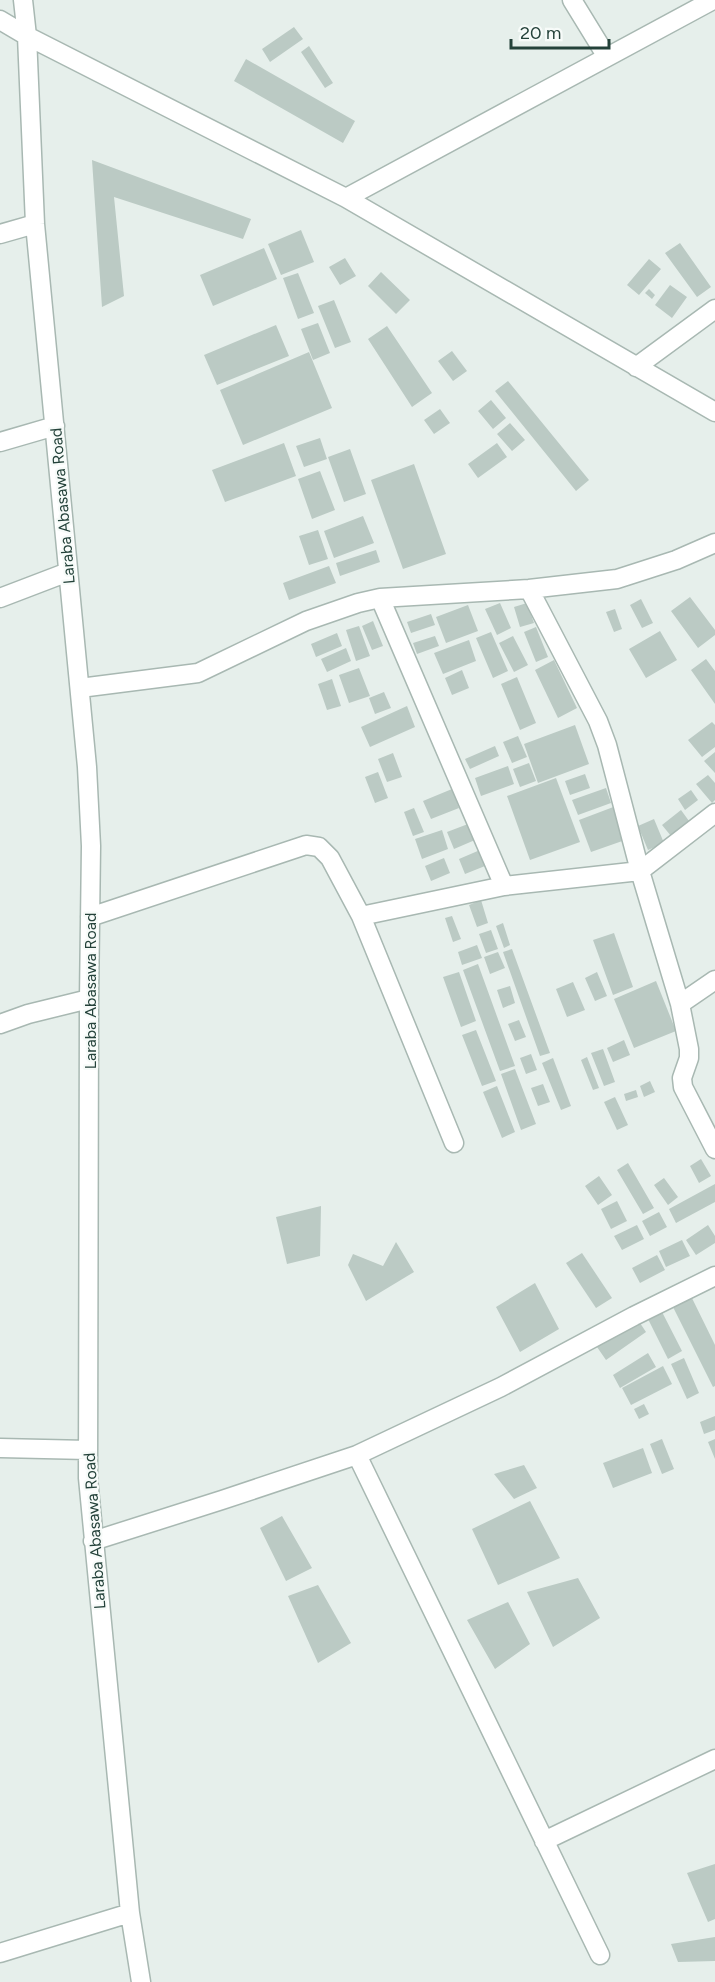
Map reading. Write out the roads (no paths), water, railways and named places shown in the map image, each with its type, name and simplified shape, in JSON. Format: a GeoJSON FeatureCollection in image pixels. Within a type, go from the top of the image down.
{"type":"FeatureCollection","features":[{"type":"Feature","properties":{"kind":"street","name":"Laraba Abasawa Road"},"geometry":{"type":"LineString","coordinates":[[23,0],[27,36],[35,224],[80,688],[92,846],[87,1478],[130,1913],[141,1982]]}},
{"type":"Feature","properties":{"kind":"street"},"geometry":{"type":"LineString","coordinates":[[572,0],[607,57]]}},
{"type":"Feature","properties":{"kind":"street"},"geometry":{"type":"LineString","coordinates":[[346,198],[713,0]]}},
{"type":"Feature","properties":{"kind":"street"},"geometry":{"type":"LineString","coordinates":[[0,20],[27,36],[346,198],[715,412]]}},
{"type":"Feature","properties":{"kind":"street"},"geometry":{"type":"LineString","coordinates":[[0,234],[35,224]]}},
{"type":"Feature","properties":{"kind":"street"},"geometry":{"type":"LineString","coordinates":[[636,367],[715,309]]}},
{"type":"Feature","properties":{"kind":"street"},"geometry":{"type":"LineString","coordinates":[[0,442],[55,426]]}},
{"type":"Feature","properties":{"kind":"street"},"geometry":{"type":"LineString","coordinates":[[80,688],[198,673],[306,621],[358,603],[380,598],[529,589],[617,579],[676,560],[715,543]]}},
{"type":"Feature","properties":{"kind":"street"},"geometry":{"type":"LineString","coordinates":[[0,598],[68,572]]}},
{"type":"Feature","properties":{"kind":"street"},"geometry":{"type":"LineString","coordinates":[[529,589],[598,721],[624,804],[640,871],[680,1004],[689,1049],[689,1058],[682,1078],[683,1087],[715,1149]]}},
{"type":"Feature","properties":{"kind":"street"},"geometry":{"type":"LineString","coordinates":[[380,598],[504,886]]}},
{"type":"Feature","properties":{"kind":"street"},"geometry":{"type":"LineString","coordinates":[[362,916],[504,886],[640,871],[715,813]]}},
{"type":"Feature","properties":{"kind":"street"},"geometry":{"type":"LineString","coordinates":[[90,917],[306,845],[319,847],[330,858],[362,916],[454,1143]]}},
{"type":"Feature","properties":{"kind":"street"},"geometry":{"type":"LineString","coordinates":[[680,1004],[715,980]]}},
{"type":"Feature","properties":{"kind":"street"},"geometry":{"type":"LineString","coordinates":[[0,1024],[28,1014],[89,999]]}},
{"type":"Feature","properties":{"kind":"street"},"geometry":{"type":"LineString","coordinates":[[93,1540],[357,1455],[501,1387],[715,1276]]}},
{"type":"Feature","properties":{"kind":"street"},"geometry":{"type":"LineString","coordinates":[[0,1448],[88,1450]]}},
{"type":"Feature","properties":{"kind":"street"},"geometry":{"type":"LineString","coordinates":[[357,1455],[600,1955]]}},
{"type":"Feature","properties":{"kind":"street"},"geometry":{"type":"LineString","coordinates":[[544,1840],[715,1759]]}},
{"type":"Feature","properties":{"kind":"street"},"geometry":{"type":"LineString","coordinates":[[0,1953],[130,1913]]}}]}
